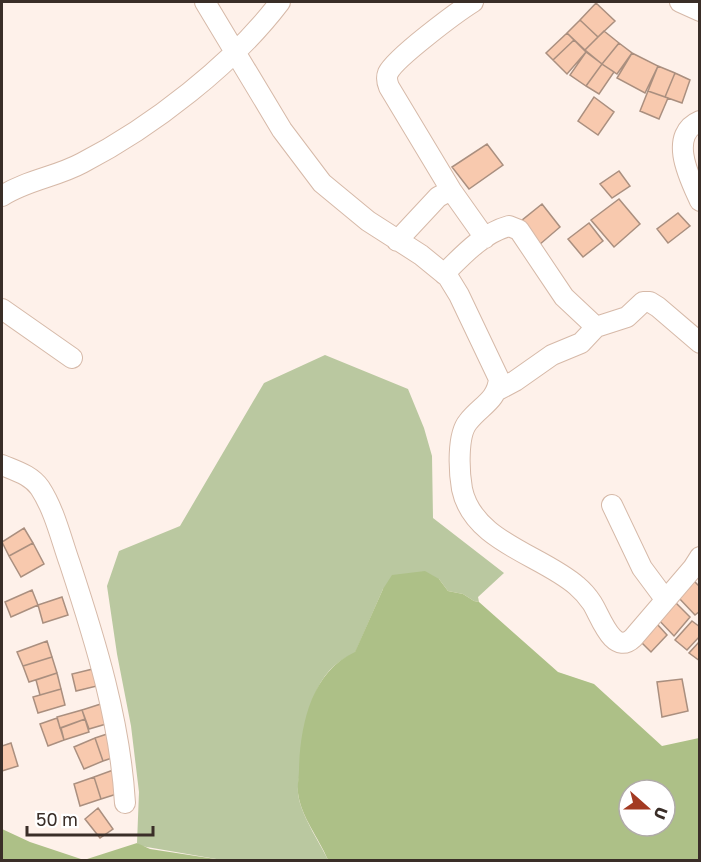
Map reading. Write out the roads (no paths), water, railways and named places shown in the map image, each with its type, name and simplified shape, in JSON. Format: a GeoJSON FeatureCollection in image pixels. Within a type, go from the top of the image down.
{"type":"FeatureCollection","features":[{"type":"Feature","properties":{"kind":"street"},"geometry":{"type":"LineString","coordinates":[[205,2],[282,130],[322,183],[368,222],[444,274],[459,296],[499,379],[498,390],[492,400],[466,423],[461,442],[459,469],[463,491],[470,509],[486,528],[525,555],[564,576],[579,587],[616,641],[630,641],[693,568],[699,557]]}},
{"type":"Feature","properties":{"kind":"street"},"geometry":{"type":"LineString","coordinates":[[2,196],[26,184],[72,168],[100,154],[177,101],[234,52],[264,23],[280,2]]}},
{"type":"Feature","properties":{"kind":"street"},"geometry":{"type":"LineString","coordinates":[[473,2],[410,51],[388,72],[387,79],[389,87],[451,190],[485,238]]}},
{"type":"Feature","properties":{"kind":"street"},"geometry":{"type":"LineString","coordinates":[[680,2],[699,11]]}},
{"type":"Feature","properties":{"kind":"street"},"geometry":{"type":"LineString","coordinates":[[699,121],[693,124],[686,134],[682,147],[686,170],[699,201]]}},
{"type":"Feature","properties":{"kind":"street"},"geometry":{"type":"LineString","coordinates":[[398,241],[438,197],[451,190]]}},
{"type":"Feature","properties":{"kind":"street"},"geometry":{"type":"LineString","coordinates":[[444,274],[467,250],[498,228],[509,226],[519,230],[564,297],[596,327]]}},
{"type":"Feature","properties":{"kind":"street"},"geometry":{"type":"LineString","coordinates":[[498,390],[552,355],[581,344],[596,327],[627,317],[641,303],[650,302],[658,306],[699,343]]}},
{"type":"Feature","properties":{"kind":"street"},"geometry":{"type":"LineString","coordinates":[[2,309],[72,358]]}},
{"type":"Feature","properties":{"kind":"street"},"geometry":{"type":"LineString","coordinates":[[2,465],[26,475],[33,481],[40,489],[52,513],[89,622],[111,701],[123,765],[125,803]]}},
{"type":"Feature","properties":{"kind":"street"},"geometry":{"type":"LineString","coordinates":[[612,505],[642,568],[665,599]]}}]}
